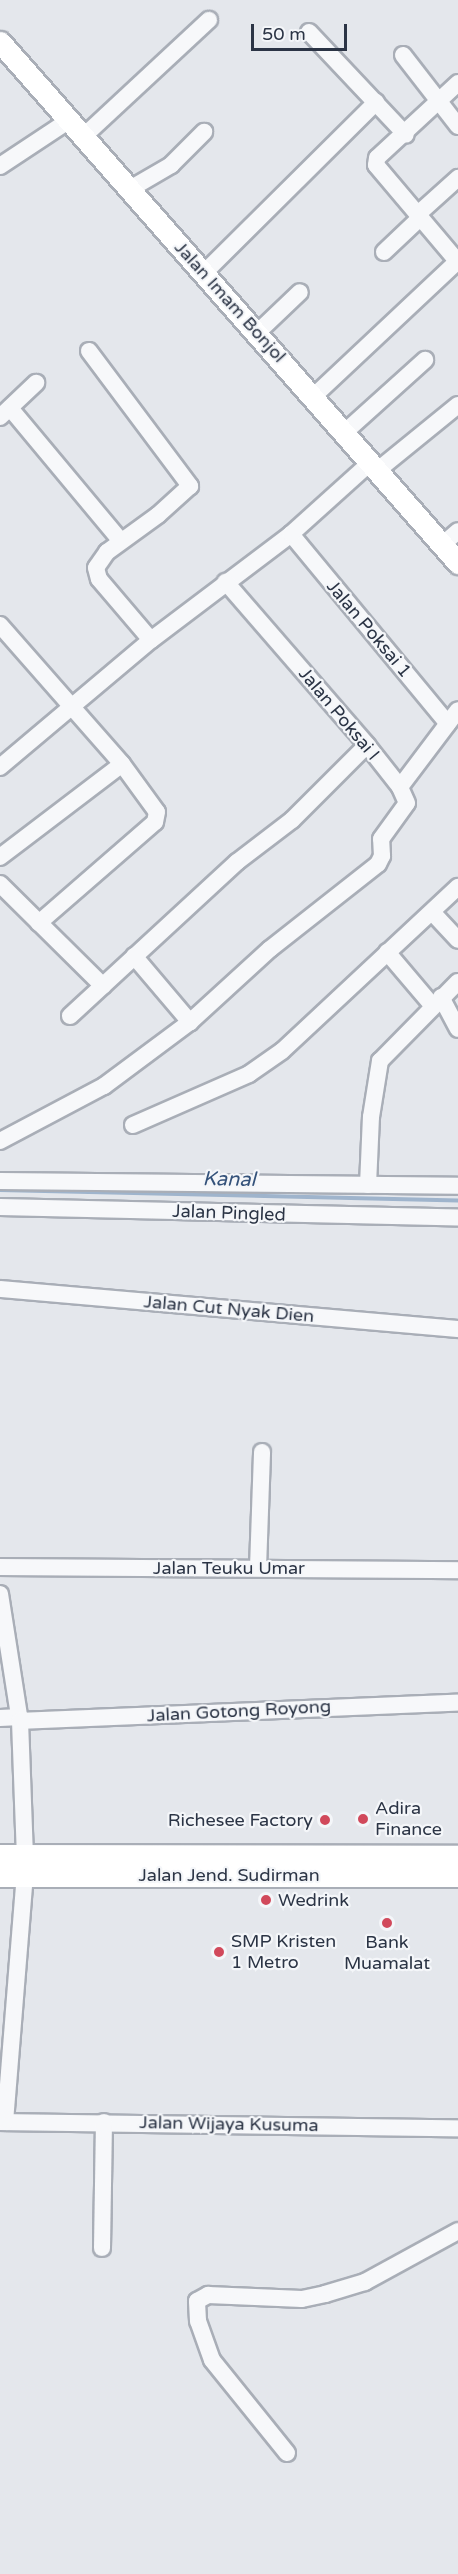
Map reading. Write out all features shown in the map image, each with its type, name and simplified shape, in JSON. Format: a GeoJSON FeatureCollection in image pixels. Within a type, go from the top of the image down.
{"type":"FeatureCollection","features":[{"type":"Feature","properties":{"kind":"highway","name":"Jalan Jend. Sudirman"},"geometry":{"type":"LineString","coordinates":[[0,1857],[25,1866],[144,1866],[458,1858]]}},
{"type":"Feature","properties":{"kind":"highway","name":"Jalan Jend. Sudirman"},"geometry":{"type":"LineString","coordinates":[[0,1875],[25,1866]]}},
{"type":"Feature","properties":{"kind":"highway","name":"Jalan Jend. Sudirman"},"geometry":{"type":"LineString","coordinates":[[144,1866],[458,1875]]}},
{"type":"Feature","properties":{"kind":"main road","name":"Jalan Imam Bonjol"},"geometry":{"type":"LineString","coordinates":[[0,42],[375,466],[450,538],[458,563]]}},
{"type":"Feature","properties":{"kind":"street"},"geometry":{"type":"LineString","coordinates":[[83,137],[209,20]]}},
{"type":"Feature","properties":{"kind":"street"},"geometry":{"type":"LineString","coordinates":[[309,32],[406,135]]}},
{"type":"Feature","properties":{"kind":"street"},"geometry":{"type":"LineString","coordinates":[[403,55],[439,105],[458,126]]}},
{"type":"Feature","properties":{"kind":"street"},"geometry":{"type":"LineString","coordinates":[[314,396],[458,261],[376,165],[377,158],[439,105],[458,83]]}},
{"type":"Feature","properties":{"kind":"street"},"geometry":{"type":"LineString","coordinates":[[203,274],[376,102]]}},
{"type":"Feature","properties":{"kind":"street"},"geometry":{"type":"LineString","coordinates":[[0,166],[68,121]]}},
{"type":"Feature","properties":{"kind":"street"},"geometry":{"type":"LineString","coordinates":[[130,189],[171,165],[204,132]]}},
{"type":"Feature","properties":{"kind":"street"},"geometry":{"type":"LineString","coordinates":[[384,252],[458,178]]}},
{"type":"Feature","properties":{"kind":"street"},"geometry":{"type":"LineString","coordinates":[[257,333],[300,292]]}},
{"type":"Feature","properties":{"kind":"street"},"geometry":{"type":"LineString","coordinates":[[89,351],[190,486],[159,515],[107,552],[96,573],[151,640]]}},
{"type":"Feature","properties":{"kind":"street"},"geometry":{"type":"LineString","coordinates":[[345,432],[424,360]]}},
{"type":"Feature","properties":{"kind":"street"},"geometry":{"type":"LineString","coordinates":[[36,383],[5,412],[121,542]]}},
{"type":"Feature","properties":{"kind":"street"},"geometry":{"type":"LineString","coordinates":[[0,767],[151,640],[291,534],[375,466],[458,405]]}},
{"type":"Feature","properties":{"kind":"street","name":"Jalan Poksai 1"},"geometry":{"type":"LineString","coordinates":[[291,534],[448,724]]}},
{"type":"Feature","properties":{"kind":"street","name":"Jalan Poksai I"},"geometry":{"type":"LineString","coordinates":[[226,582],[367,746],[400,788]]}},
{"type":"Feature","properties":{"kind":"street"},"geometry":{"type":"LineString","coordinates":[[2,631],[122,764],[153,805],[157,820],[39,923]]}},
{"type":"Feature","properties":{"kind":"street"},"geometry":{"type":"LineString","coordinates":[[0,1141],[104,1086],[190,1022],[270,948],[378,864],[382,856],[381,839],[407,803],[400,788],[458,710]]}},
{"type":"Feature","properties":{"kind":"street"},"geometry":{"type":"LineString","coordinates":[[70,1016],[237,862],[292,820],[367,746]]}},
{"type":"Feature","properties":{"kind":"street"},"geometry":{"type":"LineString","coordinates":[[0,857],[122,764]]}},
{"type":"Feature","properties":{"kind":"street"},"geometry":{"type":"LineString","coordinates":[[0,884],[103,986]]}},
{"type":"Feature","properties":{"kind":"street"},"geometry":{"type":"LineString","coordinates":[[133,1125],[261,1066],[317,1020],[458,887]]}},
{"type":"Feature","properties":{"kind":"street"},"geometry":{"type":"LineString","coordinates":[[432,912],[458,940]]}},
{"type":"Feature","properties":{"kind":"street"},"geometry":{"type":"LineString","coordinates":[[387,952],[436,1001],[458,1029]]}},
{"type":"Feature","properties":{"kind":"street"},"geometry":{"type":"LineString","coordinates":[[134,956],[190,1022]]}},
{"type":"Feature","properties":{"kind":"street"},"geometry":{"type":"LineString","coordinates":[[368,1185],[376,1071],[380,1061],[436,1001],[458,982]]}},
{"type":"Feature","properties":{"kind":"street"},"geometry":{"type":"LineString","coordinates":[[0,1181],[458,1186]]}},
{"type":"Feature","properties":{"kind":"street","name":"Jalan Pingled"},"geometry":{"type":"LineString","coordinates":[[0,1207],[458,1217]]}},
{"type":"Feature","properties":{"kind":"street","name":"Jalan Cut Nyak Dien"},"geometry":{"type":"LineString","coordinates":[[0,1289],[458,1329]]}},
{"type":"Feature","properties":{"kind":"street"},"geometry":{"type":"LineString","coordinates":[[258,1568],[262,1452]]}},
{"type":"Feature","properties":{"kind":"street","name":"Jalan Teuku Umar"},"geometry":{"type":"LineString","coordinates":[[0,1567],[458,1570]]}},
{"type":"Feature","properties":{"kind":"street"},"geometry":{"type":"LineString","coordinates":[[0,1594],[20,1719],[25,1866],[3,2122]]}},
{"type":"Feature","properties":{"kind":"street","name":"Jalan Gotong Royong"},"geometry":{"type":"LineString","coordinates":[[0,1718],[458,1703]]}},
{"type":"Feature","properties":{"kind":"street","name":"Jalan Wijaya Kusuma"},"geometry":{"type":"LineString","coordinates":[[3,2122],[458,2128]]}},
{"type":"Feature","properties":{"kind":"street"},"geometry":{"type":"LineString","coordinates":[[102,2248],[104,2122]]}},
{"type":"Feature","properties":{"kind":"street"},"geometry":{"type":"LineString","coordinates":[[287,2453],[221,2375],[203,2337],[196,2307],[201,2297],[302,2299],[325,2294],[374,2278],[458,2231]]}},
{"type":"Feature","properties":{"kind":"waterway","name":"Kanal"},"geometry":{"type":"LineString","coordinates":[[0,1190],[458,1200]]}},
{"type":"Feature","properties":{"kind":"place","name":"Adira Finance"},"geometry":{"type":"Point","coordinates":[363,1819]}},
{"type":"Feature","properties":{"kind":"place","name":"Richesee Factory"},"geometry":{"type":"Point","coordinates":[325,1820]}},
{"type":"Feature","properties":{"kind":"place","name":"Wedrink"},"geometry":{"type":"Point","coordinates":[266,1900]}},
{"type":"Feature","properties":{"kind":"place","name":"Bank Muamalat"},"geometry":{"type":"Point","coordinates":[387,1923]}},
{"type":"Feature","properties":{"kind":"place","name":"SMP Kristen 1 Metro"},"geometry":{"type":"Point","coordinates":[219,1952]}}]}
